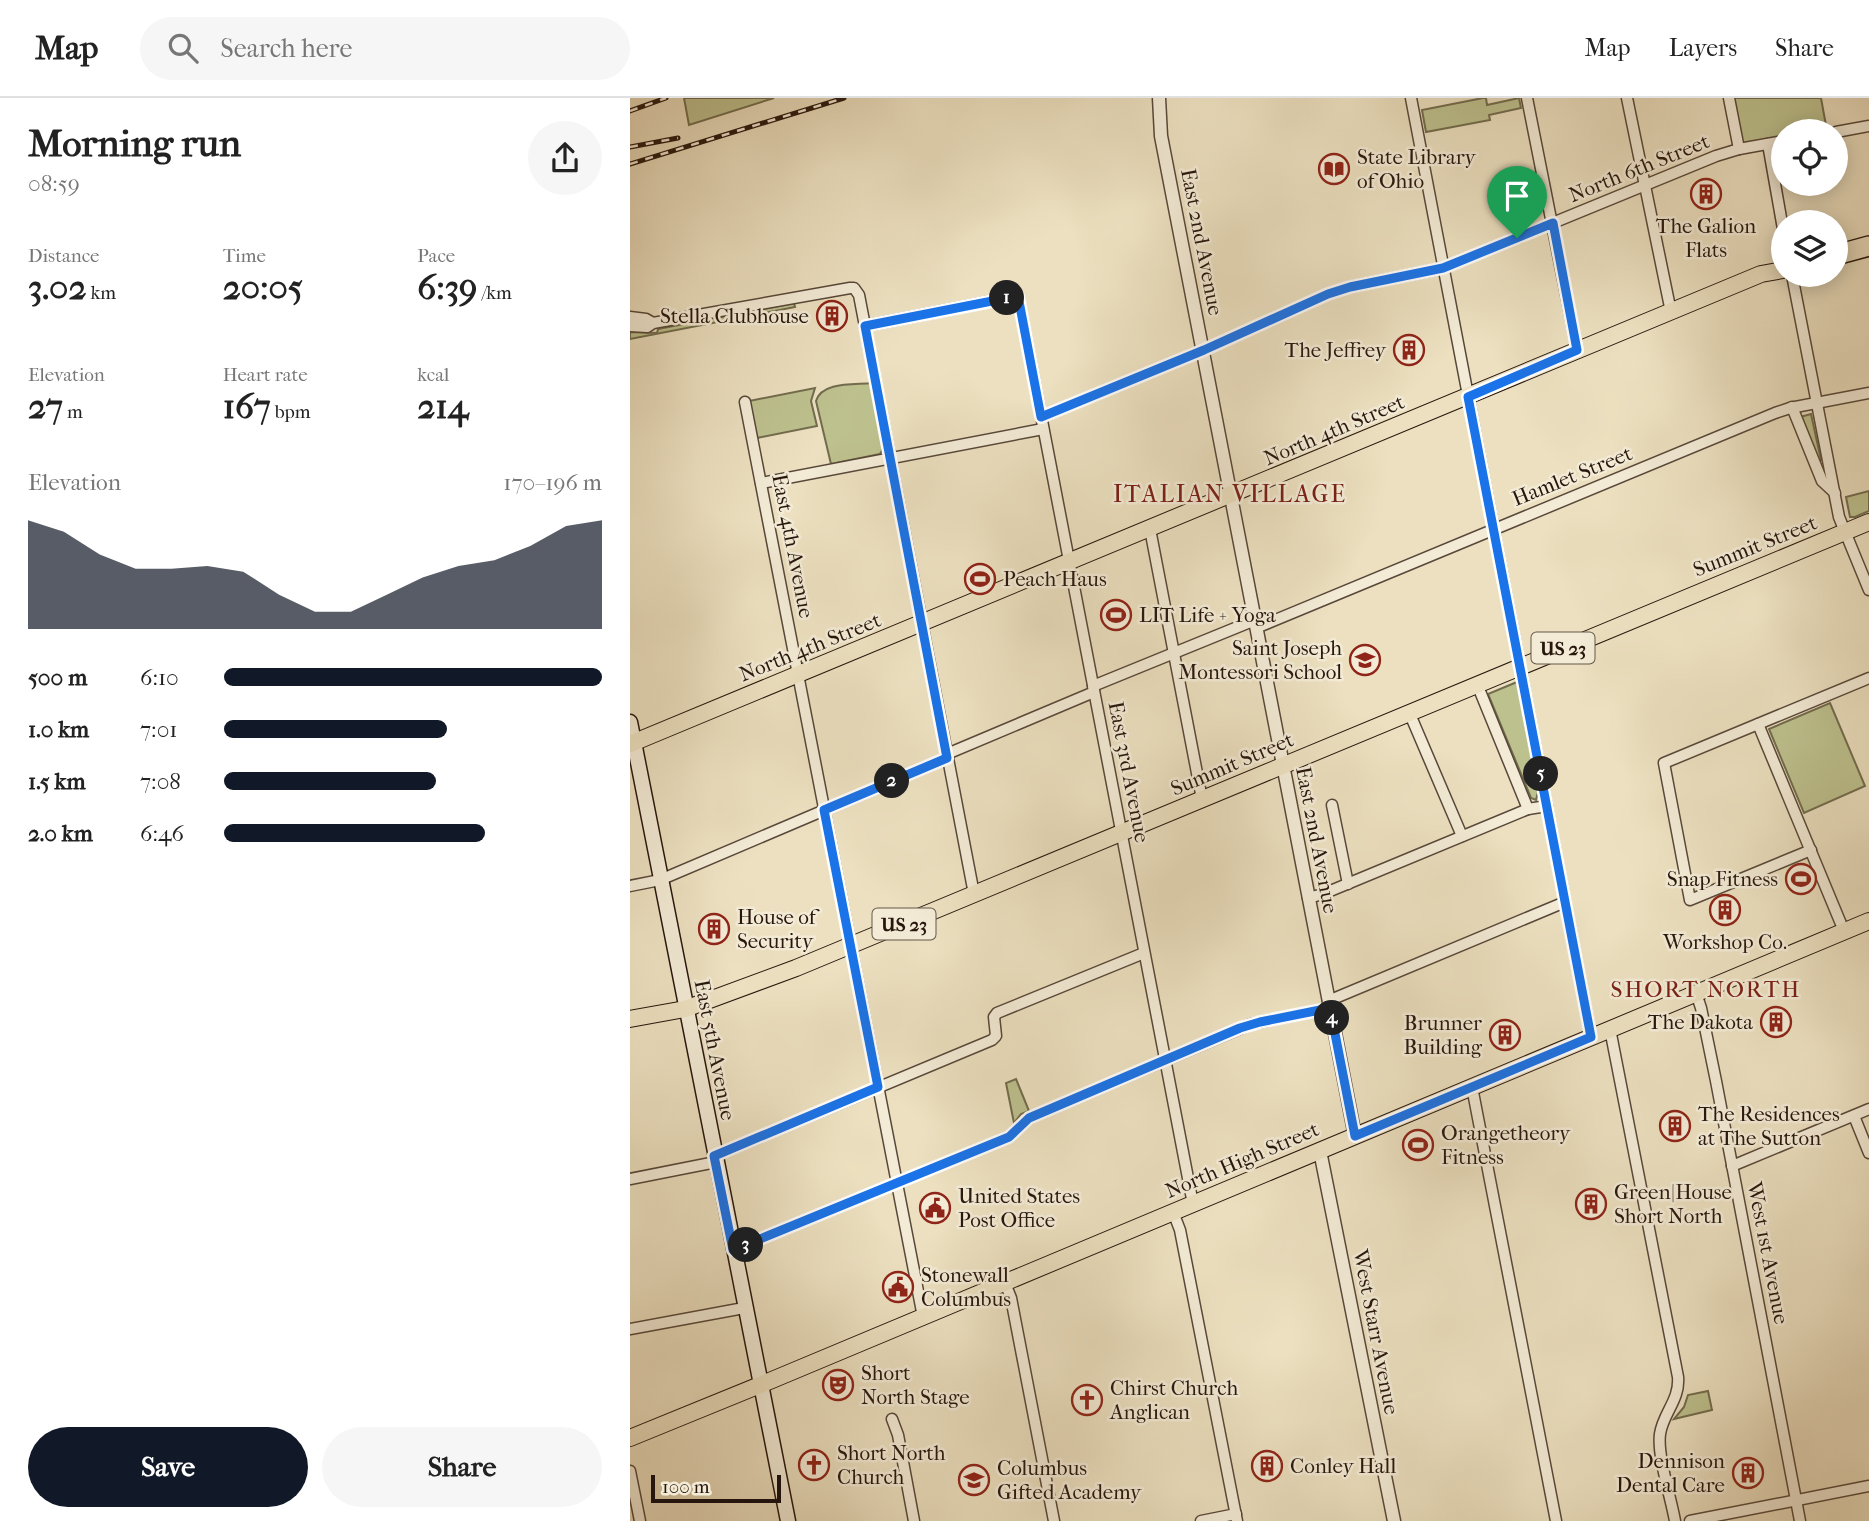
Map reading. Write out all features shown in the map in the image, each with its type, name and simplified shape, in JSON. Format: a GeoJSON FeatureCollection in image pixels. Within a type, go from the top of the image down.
{"type":"FeatureCollection","features":[{"type":"Feature","properties":{"kind":"highway"},"geometry":{"type":"LineString","coordinates":[[1848,252],[1869,246]]}},
{"type":"Feature","properties":{"kind":"main road"},"geometry":{"type":"LineString","coordinates":[[1848,258],[1869,254]]}},
{"type":"Feature","properties":{"kind":"main road","name":"North 4th Street"},"geometry":{"type":"LineString","coordinates":[[632,743],[1577,350],[1771,272]]}},
{"type":"Feature","properties":{"kind":"main road","name":"US 23"},"geometry":{"type":"LineString","coordinates":[[1845,532],[1869,522]]}},
{"type":"Feature","properties":{"kind":"main road","name":"Summit Street"},"geometry":{"type":"LineString","coordinates":[[630,1019],[685,1009],[851,946],[1845,532]]}},
{"type":"Feature","properties":{"kind":"main road","name":"East 5th Avenue"},"geometry":{"type":"LineString","coordinates":[[630,722],[632,743],[788,1521]]}},
{"type":"Feature","properties":{"kind":"main road","name":"North High Street"},"geometry":{"type":"LineString","coordinates":[[630,1438],[1869,921]]}},
{"type":"Feature","properties":{"kind":"street","name":"East 2nd Avenue"},"geometry":{"type":"LineString","coordinates":[[1159,98],[1161,136],[1355,1136]]}},
{"type":"Feature","properties":{"kind":"street"},"geometry":{"type":"LineString","coordinates":[[1411,98],[1591,1037]]}},
{"type":"Feature","properties":{"kind":"street"},"geometry":{"type":"LineString","coordinates":[[1527,98],[1577,350]]}},
{"type":"Feature","properties":{"kind":"street"},"geometry":{"type":"LineString","coordinates":[[1627,98],[1671,312]]}},
{"type":"Feature","properties":{"kind":"street"},"geometry":{"type":"LineString","coordinates":[[1729,98],[1739,149]]}},
{"type":"Feature","properties":{"kind":"street"},"geometry":{"type":"LineString","coordinates":[[1848,130],[1869,126]]}},
{"type":"Feature","properties":{"kind":"street","name":"North 6th Street"},"geometry":{"type":"LineString","coordinates":[[761,483],[892,458],[1042,423],[1328,294],[1443,268],[1716,156],[1771,143]]}},
{"type":"Feature","properties":{"kind":"street"},"geometry":{"type":"LineString","coordinates":[[1768,144],[1780,210]]}},
{"type":"Feature","properties":{"kind":"street"},"geometry":{"type":"LineString","coordinates":[[1794,287],[1835,493],[1845,532],[1869,590]]}},
{"type":"Feature","properties":{"kind":"street"},"geometry":{"type":"LineString","coordinates":[[630,326],[646,327],[653,323],[850,288],[854,288],[859,295],[974,894]]}},
{"type":"Feature","properties":{"kind":"street","name":"East 3rd Avenue"},"geometry":{"type":"LineString","coordinates":[[865,326],[1018,296],[1193,1204]]}},
{"type":"Feature","properties":{"kind":"street"},"geometry":{"type":"LineString","coordinates":[[630,317],[646,318],[653,323]]}},
{"type":"Feature","properties":{"kind":"street","name":"Hamlet Street"},"geometry":{"type":"LineString","coordinates":[[630,886],[660,880],[1174,654],[1256,624],[1792,407],[1869,393]]}},
{"type":"Feature","properties":{"kind":"street","name":"East 4th Avenue"},"geometry":{"type":"LineString","coordinates":[[745,402],[923,1317]]}},
{"type":"Feature","properties":{"kind":"street"},"geometry":{"type":"LineString","coordinates":[[1792,407],[1822,481],[1835,493]]}},
{"type":"Feature","properties":{"kind":"street"},"geometry":{"type":"LineString","coordinates":[[1150,529],[1202,799]]}},
{"type":"Feature","properties":{"kind":"street"},"geometry":{"type":"LineString","coordinates":[[1811,850],[1690,900],[1664,763],[1869,678]]}},
{"type":"Feature","properties":{"kind":"street"},"geometry":{"type":"LineString","coordinates":[[1477,684],[1528,809]]}},
{"type":"Feature","properties":{"kind":"street"},"geometry":{"type":"LineString","coordinates":[[1409,712],[1462,836]]}},
{"type":"Feature","properties":{"kind":"street"},"geometry":{"type":"LineString","coordinates":[[1758,724],[1844,931]]}},
{"type":"Feature","properties":{"kind":"street"},"geometry":{"type":"LineString","coordinates":[[1332,805],[1348,884]]}},
{"type":"Feature","properties":{"kind":"street"},"geometry":{"type":"LineString","coordinates":[[1308,898],[1528,809],[1547,806]]}},
{"type":"Feature","properties":{"kind":"street"},"geometry":{"type":"LineString","coordinates":[[733,1250],[1009,1137],[1029,1118],[1165,1059],[1251,1024],[1329,1004],[1565,902]]}},
{"type":"Feature","properties":{"kind":"street"},"geometry":{"type":"LineString","coordinates":[[630,1179],[715,1159],[992,1040],[996,1036],[994,1017],[997,1013],[1144,953]]}},
{"type":"Feature","properties":{"kind":"street","name":"West 1st Avenue"},"geometry":{"type":"LineString","coordinates":[[1696,993],[1702,1008],[1800,1521]]}},
{"type":"Feature","properties":{"kind":"street"},"geometry":{"type":"LineString","coordinates":[[1610,1029],[1678,1377],[1676,1397],[1660,1434],[1675,1521]]}},
{"type":"Feature","properties":{"kind":"street"},"geometry":{"type":"LineString","coordinates":[[1472,1087],[1556,1521]]}},
{"type":"Feature","properties":{"kind":"street"},"geometry":{"type":"LineString","coordinates":[[1732,1166],[1869,1109]]}},
{"type":"Feature","properties":{"kind":"street"},"geometry":{"type":"LineString","coordinates":[[1854,1116],[1869,1153]]}},
{"type":"Feature","properties":{"kind":"street","name":"West Starr Avenue"},"geometry":{"type":"LineString","coordinates":[[1320,1151],[1394,1521]]}},
{"type":"Feature","properties":{"kind":"street"},"geometry":{"type":"LineString","coordinates":[[1173,1212],[1181,1234],[1237,1518],[1201,1521]]}},
{"type":"Feature","properties":{"kind":"street"},"geometry":{"type":"LineString","coordinates":[[1005,1283],[1011,1298],[1054,1521]]}},
{"type":"Feature","properties":{"kind":"street"},"geometry":{"type":"LineString","coordinates":[[630,1329],[744,1308]]}},
{"type":"Feature","properties":{"kind":"street"},"geometry":{"type":"LineString","coordinates":[[892,1419],[898,1435],[914,1521]]}},
{"type":"Feature","properties":{"kind":"street"},"geometry":{"type":"LineString","coordinates":[[630,1471],[640,1521]]}},
{"type":"Feature","properties":{"kind":"street"},"geometry":{"type":"LineString","coordinates":[[1690,1521],[1869,1486]]}},
{"type":"Feature","properties":{"kind":"green space"},"geometry":{"type":"Polygon","coordinates":[[[684,98],[774,98],[689,125],[684,98]]]}},
{"type":"Feature","properties":{"kind":"green space"},"geometry":{"type":"Polygon","coordinates":[[[1486,98],[1487,105],[1519,98],[1521,108],[1489,115],[1490,120],[1426,132],[1422,110],[1486,98]]]}},
{"type":"Feature","properties":{"kind":"green space"},"geometry":{"type":"Polygon","coordinates":[[[1729,98],[1821,98],[1825,119],[1771,119],[1771,143],[1739,149],[1729,98]]]}},
{"type":"Feature","properties":{"kind":"green space"},"geometry":{"type":"Polygon","coordinates":[[[794,303],[795,307],[630,339],[630,332],[657,333],[658,329],[794,303]]]}},
{"type":"Feature","properties":{"kind":"green space"},"geometry":{"type":"Polygon","coordinates":[[[872,383],[884,447],[880,454],[831,464],[816,401],[819,395],[832,387],[872,383]]]}},
{"type":"Feature","properties":{"kind":"green space"},"geometry":{"type":"Polygon","coordinates":[[[815,388],[811,401],[817,426],[757,438],[749,401],[815,388]]]}},
{"type":"Feature","properties":{"kind":"green space"},"geometry":{"type":"Polygon","coordinates":[[[1811,414],[1821,460],[1819,462],[1800,417],[1811,414]]]}},
{"type":"Feature","properties":{"kind":"green space"},"geometry":{"type":"Polygon","coordinates":[[[1869,491],[1869,511],[1850,517],[1846,497],[1869,491]]]}},
{"type":"Feature","properties":{"kind":"green space"},"geometry":{"type":"Polygon","coordinates":[[[1517,682],[1538,792],[1536,800],[1531,798],[1488,694],[1517,682]]]}},
{"type":"Feature","properties":{"kind":"green space"},"geometry":{"type":"Polygon","coordinates":[[[1830,703],[1865,786],[1804,813],[1769,729],[1830,703]]]}},
{"type":"Feature","properties":{"kind":"green space"},"geometry":{"type":"Polygon","coordinates":[[[1016,1079],[1029,1111],[1021,1114],[1014,1123],[1006,1083],[1016,1079]]]}},
{"type":"Feature","properties":{"kind":"green space"},"geometry":{"type":"Polygon","coordinates":[[[1708,1391],[1712,1410],[1674,1419],[1684,1407],[1688,1395],[1708,1391]]]}},
{"type":"Feature","properties":{"kind":"railway"},"geometry":{"type":"LineString","coordinates":[[630,111],[666,98]]}},
{"type":"Feature","properties":{"kind":"railway"},"geometry":{"type":"LineString","coordinates":[[630,164],[844,98]]}},
{"type":"Feature","properties":{"kind":"railway"},"geometry":{"type":"LineString","coordinates":[[630,147],[678,138]]}},
{"type":"Feature","properties":{"kind":"place","name":"State Library of Ohio"},"geometry":{"type":"Point","coordinates":[1334,169]}},
{"type":"Feature","properties":{"kind":"place","name":"The Galion Flats"},"geometry":{"type":"Point","coordinates":[1706,194]}},
{"type":"Feature","properties":{"kind":"place","name":"Stella Clubhouse"},"geometry":{"type":"Point","coordinates":[832,316]}},
{"type":"Feature","properties":{"kind":"place","name":"The Jeffrey"},"geometry":{"type":"Point","coordinates":[1409,350]}},
{"type":"Feature","properties":{"kind":"place","name":"Peach Haus"},"geometry":{"type":"Point","coordinates":[980,579]}},
{"type":"Feature","properties":{"kind":"place","name":"LIT Life + Yoga"},"geometry":{"type":"Point","coordinates":[1116,615]}},
{"type":"Feature","properties":{"kind":"place","name":"Saint Joseph Montessori School"},"geometry":{"type":"Point","coordinates":[1365,660]}},
{"type":"Feature","properties":{"kind":"place","name":"Snap Fitness"},"geometry":{"type":"Point","coordinates":[1801,879]}},
{"type":"Feature","properties":{"kind":"place","name":"Workshop Co."},"geometry":{"type":"Point","coordinates":[1725,910]}},
{"type":"Feature","properties":{"kind":"place","name":"House of Security"},"geometry":{"type":"Point","coordinates":[714,929]}},
{"type":"Feature","properties":{"kind":"place","name":"The Dakota"},"geometry":{"type":"Point","coordinates":[1776,1022]}},
{"type":"Feature","properties":{"kind":"place","name":"Brunner Building"},"geometry":{"type":"Point","coordinates":[1505,1035]}},
{"type":"Feature","properties":{"kind":"place","name":"The Residences at The Sutton"},"geometry":{"type":"Point","coordinates":[1675,1126]}},
{"type":"Feature","properties":{"kind":"place","name":"Orangetheory Fitness"},"geometry":{"type":"Point","coordinates":[1418,1145]}},
{"type":"Feature","properties":{"kind":"place","name":"Green|House Short North"},"geometry":{"type":"Point","coordinates":[1591,1204]}},
{"type":"Feature","properties":{"kind":"place","name":"United States Post Office"},"geometry":{"type":"Point","coordinates":[935,1208]}},
{"type":"Feature","properties":{"kind":"place","name":"Stonewall Columbus"},"geometry":{"type":"Point","coordinates":[898,1287]}},
{"type":"Feature","properties":{"kind":"place","name":"Short North Stage"},"geometry":{"type":"Point","coordinates":[838,1385]}},
{"type":"Feature","properties":{"kind":"place","name":"Chirst Church Anglican"},"geometry":{"type":"Point","coordinates":[1087,1400]}},
{"type":"Feature","properties":{"kind":"place","name":"Short North Church"},"geometry":{"type":"Point","coordinates":[814,1465]}},
{"type":"Feature","properties":{"kind":"place","name":"Conley Hall"},"geometry":{"type":"Point","coordinates":[1267,1466]}},
{"type":"Feature","properties":{"kind":"place","name":"Dennison Dental Care"},"geometry":{"type":"Point","coordinates":[1748,1473]}},
{"type":"Feature","properties":{"kind":"place","name":"Columbus Gifted Academy"},"geometry":{"type":"Point","coordinates":[974,1480]}},
{"type":"Feature","properties":{"kind":"district","name":"ITALIAN VILLAGE"},"geometry":{"type":"Point","coordinates":[1230,494]}},
{"type":"Feature","properties":{"kind":"district","name":"SHORT NORTH"},"geometry":{"type":"Point","coordinates":[1706,989]}},
{"type":"Feature","properties":{"kind":"route"},"geometry":{"type":"LineString","coordinates":[[1553,223],[1577,350],[1468,397],[1591,1037],[1355,1136],[1330,1008],[1260,1022],[1024,1120],[1009,1137],[733,1250],[714,1156],[878,1087],[824,810],[947,758],[865,326],[1018,296],[1041,417],[1204,350],[1328,294],[1443,268],[1517,238],[1553,223]]}}]}
